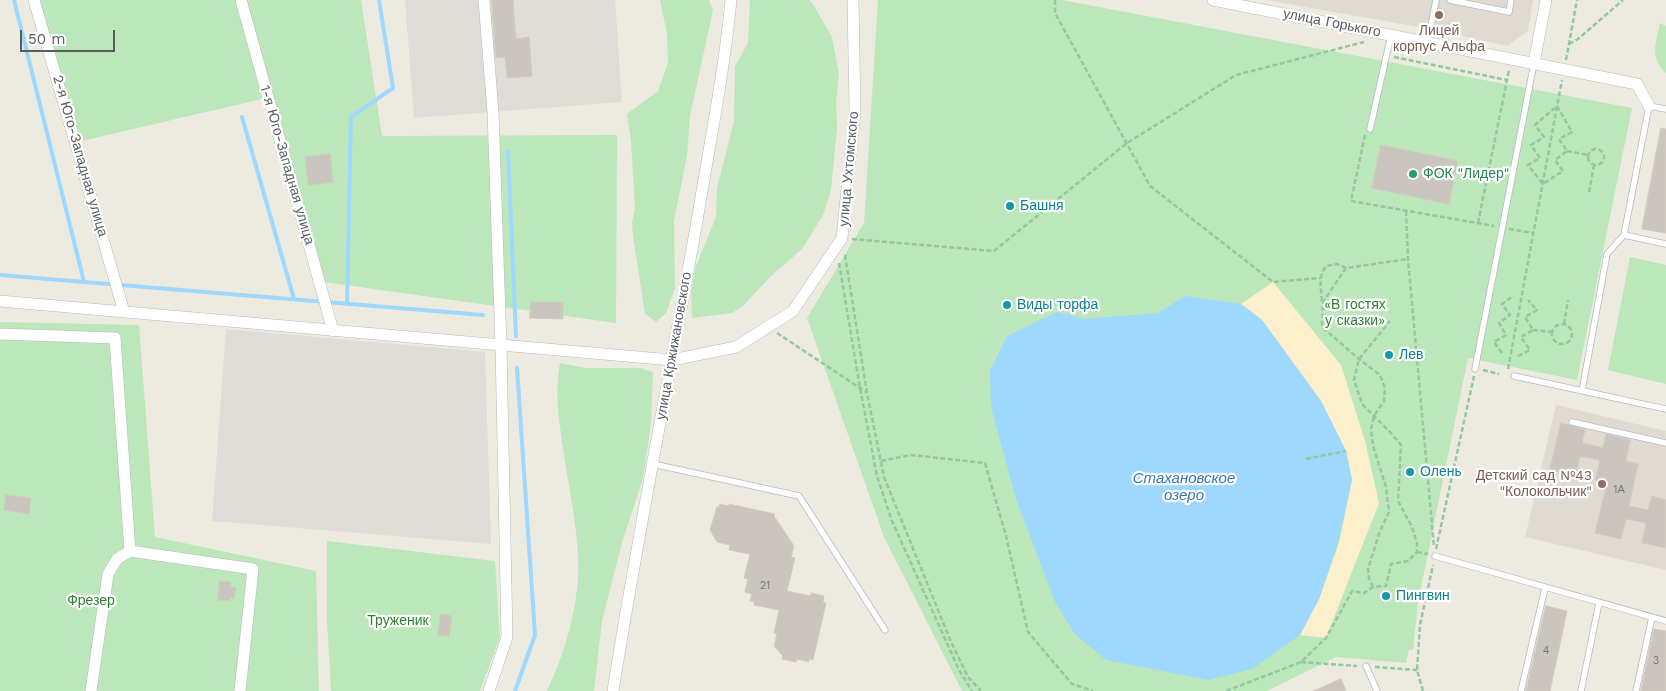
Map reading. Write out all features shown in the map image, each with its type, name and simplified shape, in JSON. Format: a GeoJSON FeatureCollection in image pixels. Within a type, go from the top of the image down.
{"type":"FeatureCollection","features":[{"type":"Feature","properties":{"kind":"street","name":"2-я Юго-Западная улица"},"geometry":{"type":"LineString","coordinates":[[34,0],[124,312]]}},
{"type":"Feature","properties":{"kind":"street","name":"1-я Юго-Западная улица"},"geometry":{"type":"LineString","coordinates":[[241,0],[333,331]]}},
{"type":"Feature","properties":{"kind":"street"},"geometry":{"type":"LineString","coordinates":[[484,0],[493,112],[501,346],[507,637],[488,691]]}},
{"type":"Feature","properties":{"kind":"street","name":"улица Кржижановского"},"geometry":{"type":"LineString","coordinates":[[613,691],[723,70],[731,0]]}},
{"type":"Feature","properties":{"kind":"street","name":"улица Ухтомского"},"geometry":{"type":"LineString","coordinates":[[0,301],[672,360],[736,347],[793,311],[840,242],[855,111],[853,0]]}},
{"type":"Feature","properties":{"kind":"street","name":"улица Горького"},"geometry":{"type":"LineString","coordinates":[[1214,0],[1637,84],[1649,106]]}},
{"type":"Feature","properties":{"kind":"street"},"geometry":{"type":"LineString","coordinates":[[1534,63],[1546,0]]}},
{"type":"Feature","properties":{"kind":"street"},"geometry":{"type":"LineString","coordinates":[[0,334],[115,338],[130,551]]}},
{"type":"Feature","properties":{"kind":"street"},"geometry":{"type":"LineString","coordinates":[[91,691],[108,574],[117,559],[130,551],[253,569],[240,691]]}},
{"type":"Feature","properties":{"kind":"lane"},"geometry":{"type":"LineString","coordinates":[[1428,42],[1436,0]]}},
{"type":"Feature","properties":{"kind":"lane"},"geometry":{"type":"LineString","coordinates":[[1450,0],[1509,12],[1511,0]]}},
{"type":"Feature","properties":{"kind":"lane"},"geometry":{"type":"LineString","coordinates":[[1368,131],[1391,35]]}},
{"type":"Feature","properties":{"kind":"lane"},"geometry":{"type":"LineString","coordinates":[[1475,369],[1534,63]]}},
{"type":"Feature","properties":{"kind":"lane"},"geometry":{"type":"LineString","coordinates":[[1582,391],[1607,254],[1624,236],[1649,106],[1666,109]]}},
{"type":"Feature","properties":{"kind":"lane"},"geometry":{"type":"LineString","coordinates":[[1624,236],[1666,244]]}},
{"type":"Feature","properties":{"kind":"lane"},"geometry":{"type":"LineString","coordinates":[[1514,376],[1666,410]]}},
{"type":"Feature","properties":{"kind":"lane"},"geometry":{"type":"LineString","coordinates":[[1572,422],[1666,443]]}},
{"type":"Feature","properties":{"kind":"lane"},"geometry":{"type":"LineString","coordinates":[[653,464],[799,496],[885,630]]}},
{"type":"Feature","properties":{"kind":"lane"},"geometry":{"type":"LineString","coordinates":[[1434,556],[1666,621]]}},
{"type":"Feature","properties":{"kind":"lane"},"geometry":{"type":"LineString","coordinates":[[1521,691],[1545,588]]}},
{"type":"Feature","properties":{"kind":"lane"},"geometry":{"type":"LineString","coordinates":[[1581,691],[1599,603]]}},
{"type":"Feature","properties":{"kind":"lane"},"geometry":{"type":"LineString","coordinates":[[1636,691],[1652,617]]}},
{"type":"Feature","properties":{"kind":"lane"},"geometry":{"type":"LineString","coordinates":[[1366,666],[1377,691]]}},
{"type":"Feature","properties":{"kind":"path"},"geometry":{"type":"LineString","coordinates":[[1055,0],[1055,13],[1150,186],[1272,282],[1320,278]]}},
{"type":"Feature","properties":{"kind":"path"},"geometry":{"type":"LineString","coordinates":[[1507,375],[1577,0]]}},
{"type":"Feature","properties":{"kind":"path"},"geometry":{"type":"LineString","coordinates":[[1569,44],[1623,0]]}},
{"type":"Feature","properties":{"kind":"path"},"geometry":{"type":"LineString","coordinates":[[840,242],[994,251],[1127,144],[1236,75],[1391,35]]}},
{"type":"Feature","properties":{"kind":"path"},"geometry":{"type":"LineString","coordinates":[[1386,55],[1507,80]]}},
{"type":"Feature","properties":{"kind":"path"},"geometry":{"type":"LineString","coordinates":[[1478,223],[1511,59]]}},
{"type":"Feature","properties":{"kind":"path"},"geometry":{"type":"LineString","coordinates":[[1557,106],[1572,132],[1559,139],[1567,151],[1588,155]]}},
{"type":"Feature","properties":{"kind":"path"},"geometry":{"type":"LineString","coordinates":[[1543,184],[1528,164],[1540,158],[1531,145],[1544,137],[1535,125],[1557,106]]}},
{"type":"Feature","properties":{"kind":"path"},"geometry":{"type":"LineString","coordinates":[[1368,131],[1351,200],[1533,232]]}},
{"type":"Feature","properties":{"kind":"path"},"geometry":{"type":"LineString","coordinates":[[1588,155],[1593,149],[1601,150],[1604,158],[1599,164],[1594,165]]}},
{"type":"Feature","properties":{"kind":"path"},"geometry":{"type":"LineString","coordinates":[[1543,184],[1563,171],[1555,160],[1567,151]]}},
{"type":"Feature","properties":{"kind":"path"},"geometry":{"type":"LineString","coordinates":[[1588,155],[1590,163],[1594,165]]}},
{"type":"Feature","properties":{"kind":"path"},"geometry":{"type":"LineString","coordinates":[[1589,192],[1594,165]]}},
{"type":"Feature","properties":{"kind":"path"},"geometry":{"type":"LineString","coordinates":[[1406,211],[1408,259],[1434,556]]}},
{"type":"Feature","properties":{"kind":"path"},"geometry":{"type":"LineString","coordinates":[[840,242],[860,388],[877,476],[892,521],[959,670],[972,691]]}},
{"type":"Feature","properties":{"kind":"path"},"geometry":{"type":"LineString","coordinates":[[840,242],[884,477],[951,642],[968,677],[981,691]]}},
{"type":"Feature","properties":{"kind":"path"},"geometry":{"type":"LineString","coordinates":[[1373,588],[1368,569],[1380,531],[1389,512],[1386,487],[1373,446],[1371,429],[1374,416],[1384,401],[1385,388],[1380,375],[1358,359],[1322,327],[1323,302],[1320,278],[1326,266],[1337,264],[1346,268],[1408,259]]}},
{"type":"Feature","properties":{"kind":"path"},"geometry":{"type":"LineString","coordinates":[[1323,302],[1346,268]]}},
{"type":"Feature","properties":{"kind":"path"},"geometry":{"type":"LineString","coordinates":[[1502,353],[1494,342],[1506,335],[1499,323],[1510,315],[1502,304],[1513,296]]}},
{"type":"Feature","properties":{"kind":"path"},"geometry":{"type":"LineString","coordinates":[[1528,300],[1537,310],[1525,317],[1533,330]]}},
{"type":"Feature","properties":{"kind":"path"},"geometry":{"type":"LineString","coordinates":[[1564,324],[1568,300]]}},
{"type":"Feature","properties":{"kind":"path"},"geometry":{"type":"LineString","coordinates":[[1226,691],[1301,662],[1326,638],[1352,592],[1364,593],[1373,588],[1386,586],[1391,564],[1408,561],[1417,552],[1417,543],[1412,527],[1398,501],[1401,445],[1362,404],[1354,380],[1358,359],[1390,321]]}},
{"type":"Feature","properties":{"kind":"path"},"geometry":{"type":"LineString","coordinates":[[1564,324],[1571,330],[1572,336],[1566,343],[1561,344],[1553,338],[1553,332],[1559,325],[1564,324]]}},
{"type":"Feature","properties":{"kind":"path"},"geometry":{"type":"LineString","coordinates":[[768,327],[867,393]]}},
{"type":"Feature","properties":{"kind":"path"},"geometry":{"type":"LineString","coordinates":[[1518,356],[1530,350],[1521,337],[1533,330],[1553,332]]}},
{"type":"Feature","properties":{"kind":"path"},"geometry":{"type":"LineString","coordinates":[[1423,691],[1418,670],[1420,624],[1475,369],[1499,374]]}},
{"type":"Feature","properties":{"kind":"path"},"geometry":{"type":"LineString","coordinates":[[1306,459],[1346,451]]}},
{"type":"Feature","properties":{"kind":"path"},"geometry":{"type":"LineString","coordinates":[[881,461],[911,455],[985,463],[1006,536],[1028,632],[1072,684],[1093,691]]}},
{"type":"Feature","properties":{"kind":"shaded area"},"geometry":{"type":"Polygon","coordinates":[[[405,0],[615,0],[622,102],[414,118],[405,0]]]}},
{"type":"Feature","properties":{"kind":"shaded area","name":"Лицей корпус Альфа"},"geometry":{"type":"Polygon","coordinates":[[[1266,0],[1533,0],[1528,31],[1507,46],[1430,29],[1266,0]]]}},
{"type":"Feature","properties":{"kind":"shaded area"},"geometry":{"type":"Polygon","coordinates":[[[226,329],[485,352],[491,544],[212,521],[226,329]]]}},
{"type":"Feature","properties":{"kind":"shaded area","name":"Детский сад №43 \"Колокольчик\""},"geometry":{"type":"Polygon","coordinates":[[[1556,405],[1666,431],[1666,570],[1525,537],[1556,405]]]}},
{"type":"Feature","properties":{"kind":"green space"},"geometry":{"type":"Polygon","coordinates":[[[34,0],[361,0],[382,136],[617,135],[616,323],[317,281],[262,99],[73,143],[34,0]]]}},
{"type":"Feature","properties":{"kind":"green space"},"geometry":{"type":"Polygon","coordinates":[[[660,0],[709,0],[713,10],[690,116],[687,156],[674,221],[675,288],[666,313],[656,322],[645,314],[633,236],[632,222],[635,209],[631,141],[627,114],[658,91],[668,63],[667,34],[660,0]]]}},
{"type":"Feature","properties":{"kind":"green space"},"geometry":{"type":"Polygon","coordinates":[[[750,0],[809,0],[832,37],[839,75],[836,102],[837,128],[831,190],[823,215],[802,249],[771,276],[743,306],[732,313],[692,318],[691,292],[696,266],[716,217],[717,188],[734,121],[735,66],[748,43],[750,0]]]}},
{"type":"Feature","properties":{"kind":"green space","name":"«В гостях у сказки»"},"geometry":{"type":"Polygon","coordinates":[[[878,0],[1062,0],[1632,108],[1577,380],[1468,358],[1418,602],[1413,650],[1409,649],[1406,663],[1336,657],[1267,691],[962,691],[884,537],[807,318],[864,223],[878,0]]]}},
{"type":"Feature","properties":{"kind":"green space"},"geometry":{"type":"Polygon","coordinates":[[[1660,23],[1666,26],[1666,73],[1657,61],[1655,50],[1660,23]]]}},
{"type":"Feature","properties":{"kind":"green space"},"geometry":{"type":"Polygon","coordinates":[[[1630,257],[1666,265],[1666,384],[1608,370],[1630,257]]]}},
{"type":"Feature","properties":{"kind":"green space","name":"Фрезер"},"geometry":{"type":"Polygon","coordinates":[[[0,322],[139,325],[155,537],[316,571],[319,691],[0,691],[0,322]]]}},
{"type":"Feature","properties":{"kind":"green space"},"geometry":{"type":"Polygon","coordinates":[[[560,363],[585,368],[641,368],[653,372],[651,425],[643,478],[622,543],[602,621],[594,691],[547,691],[570,628],[578,573],[577,541],[558,412],[560,363]]]}},
{"type":"Feature","properties":{"kind":"green space","name":"Труженик"},"geometry":{"type":"Polygon","coordinates":[[[327,541],[495,561],[500,637],[480,691],[331,691],[327,620],[327,541]]]}},
{"type":"Feature","properties":{"kind":"sand"},"geometry":{"type":"Polygon","coordinates":[[[1273,282],[1341,365],[1365,441],[1379,503],[1326,638],[1300,635],[1319,599],[1339,543],[1352,480],[1346,451],[1321,401],[1262,320],[1241,304],[1273,282]]]}},
{"type":"Feature","properties":{"kind":"water","name":"Стахановское озеро"},"geometry":{"type":"Polygon","coordinates":[[[1185,296],[1241,304],[1262,320],[1321,401],[1346,451],[1352,480],[1338,543],[1319,599],[1300,635],[1252,669],[1208,680],[1106,660],[1075,634],[1055,602],[1016,499],[991,407],[990,371],[1007,336],[1057,312],[1084,319],[1158,313],[1185,296]]]}},
{"type":"Feature","properties":{"kind":"building"},"geometry":{"type":"Polygon","coordinates":[[[492,0],[513,0],[516,39],[529,37],[532,76],[507,78],[505,57],[496,58],[492,0]]]}},
{"type":"Feature","properties":{"kind":"building"},"geometry":{"type":"Polygon","coordinates":[[[1661,128],[1666,129],[1666,233],[1642,229],[1661,128]]]}},
{"type":"Feature","properties":{"kind":"building"},"geometry":{"type":"Polygon","coordinates":[[[1381,145],[1458,161],[1449,204],[1372,188],[1381,145]]]}},
{"type":"Feature","properties":{"kind":"building"},"geometry":{"type":"Polygon","coordinates":[[[330,154],[333,182],[308,185],[305,157],[330,154]]]}},
{"type":"Feature","properties":{"kind":"building"},"geometry":{"type":"Polygon","coordinates":[[[531,302],[563,302],[563,319],[530,318],[531,302]]]}},
{"type":"Feature","properties":{"kind":"building"},"geometry":{"type":"Polygon","coordinates":[[[1561,423],[1585,430],[1582,443],[1603,448],[1606,434],[1630,440],[1626,461],[1638,464],[1629,506],[1648,510],[1652,496],[1666,500],[1666,548],[1642,543],[1646,523],[1626,519],[1621,539],[1595,533],[1607,483],[1595,480],[1600,460],[1580,456],[1576,475],[1550,470],[1561,423]]]}},
{"type":"Feature","properties":{"kind":"building"},"geometry":{"type":"Polygon","coordinates":[[[6,495],[31,498],[29,514],[4,510],[6,495]]]}},
{"type":"Feature","properties":{"kind":"building"},"geometry":{"type":"Polygon","coordinates":[[[720,504],[729,506],[729,504],[775,514],[774,516],[794,546],[791,557],[795,558],[787,591],[811,596],[811,593],[824,596],[823,602],[826,603],[813,660],[809,659],[809,662],[797,659],[796,662],[782,659],[783,656],[774,646],[777,634],[774,633],[779,610],[754,605],[754,602],[750,601],[752,594],[745,592],[748,579],[744,578],[750,554],[729,550],[730,545],[717,542],[710,530],[717,507],[720,504]]]}},
{"type":"Feature","properties":{"kind":"building"},"geometry":{"type":"Polygon","coordinates":[[[220,581],[231,582],[230,587],[236,588],[234,598],[230,598],[230,601],[218,600],[220,581]]]}},
{"type":"Feature","properties":{"kind":"building"},"geometry":{"type":"Polygon","coordinates":[[[1546,606],[1567,611],[1550,691],[1526,691],[1546,606]]]}},
{"type":"Feature","properties":{"kind":"building"},"geometry":{"type":"Polygon","coordinates":[[[441,614],[452,616],[449,636],[438,635],[441,614]]]}},
{"type":"Feature","properties":{"kind":"building"},"geometry":{"type":"Polygon","coordinates":[[[1654,629],[1666,631],[1666,691],[1641,691],[1654,629]]]}},
{"type":"Feature","properties":{"kind":"building"},"geometry":{"type":"Polygon","coordinates":[[[1341,679],[1346,691],[1314,691],[1341,679]]]}},
{"type":"Feature","properties":{"kind":"waterway"},"geometry":{"type":"LineString","coordinates":[[14,0],[84,282]]}},
{"type":"Feature","properties":{"kind":"waterway"},"geometry":{"type":"LineString","coordinates":[[347,304],[351,117],[393,88],[379,0]]}},
{"type":"Feature","properties":{"kind":"waterway"},"geometry":{"type":"LineString","coordinates":[[242,117],[294,299]]}},
{"type":"Feature","properties":{"kind":"waterway"},"geometry":{"type":"LineString","coordinates":[[508,151],[516,336]]}},
{"type":"Feature","properties":{"kind":"waterway"},"geometry":{"type":"LineString","coordinates":[[0,275],[483,315]]}},
{"type":"Feature","properties":{"kind":"waterway"},"geometry":{"type":"LineString","coordinates":[[515,691],[535,635],[517,368]]}},
{"type":"Feature","properties":{"kind":"place","name":"Лицей корпус Альфа"},"geometry":{"type":"Point","coordinates":[1439,15]}},
{"type":"Feature","properties":{"kind":"place","name":"ФОК \"Лидер\""},"geometry":{"type":"Point","coordinates":[1413,174]}},
{"type":"Feature","properties":{"kind":"place","name":"Башня"},"geometry":{"type":"Point","coordinates":[1010,206]}},
{"type":"Feature","properties":{"kind":"place","name":"Виды торфа"},"geometry":{"type":"Point","coordinates":[1007,305]}},
{"type":"Feature","properties":{"kind":"place","name":"Лев"},"geometry":{"type":"Point","coordinates":[1389,355]}},
{"type":"Feature","properties":{"kind":"place","name":"Олень"},"geometry":{"type":"Point","coordinates":[1410,472]}},
{"type":"Feature","properties":{"kind":"place","name":"Детский сад №43 \"Колокольчик\""},"geometry":{"type":"Point","coordinates":[1602,484]}},
{"type":"Feature","properties":{"kind":"place","name":"Пингвин"},"geometry":{"type":"Point","coordinates":[1386,596]}}]}
